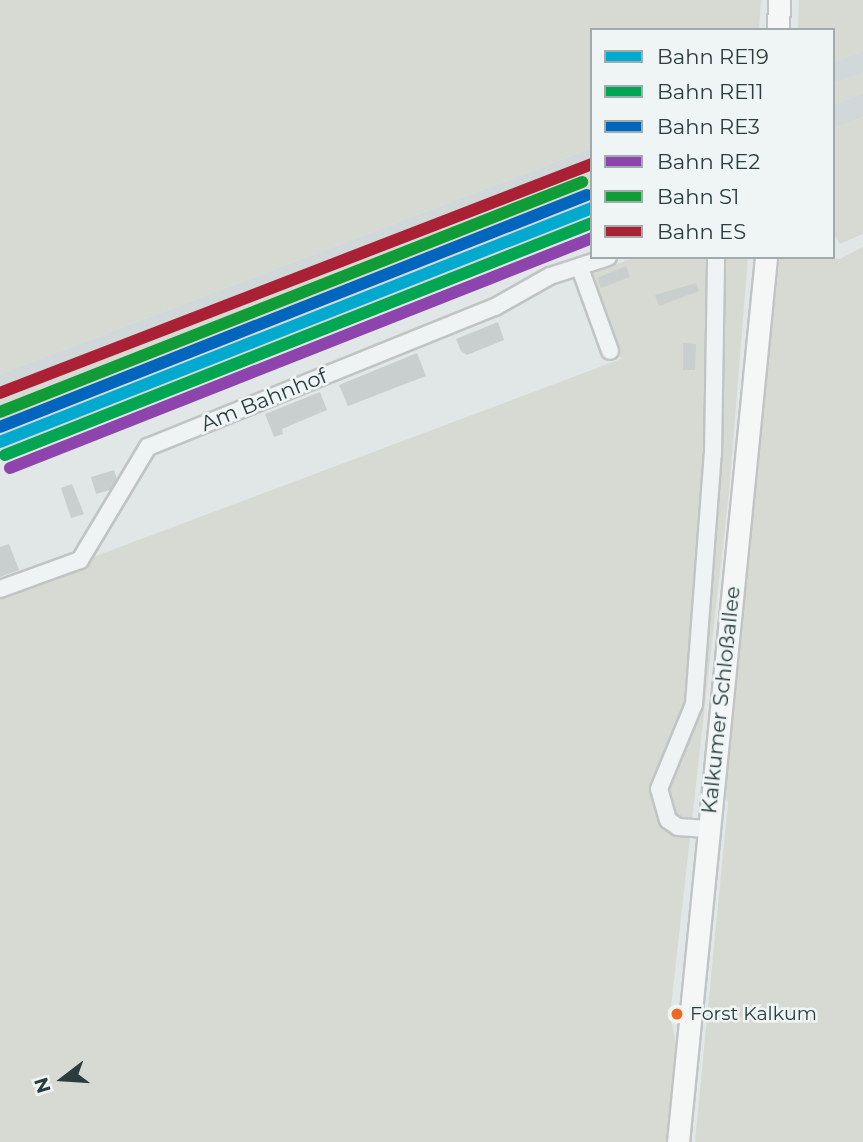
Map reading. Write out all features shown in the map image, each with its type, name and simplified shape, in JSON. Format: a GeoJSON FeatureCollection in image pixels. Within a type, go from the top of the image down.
{"type":"FeatureCollection","features":[{"type":"Feature","properties":{"kind":"main road"},"geometry":{"type":"LineString","coordinates":[[778,28],[779,0]]}},
{"type":"Feature","properties":{"kind":"main road","name":"Kalkumer Schloßallee"},"geometry":{"type":"LineString","coordinates":[[678,1142],[766,259]]}},
{"type":"Feature","properties":{"kind":"street","name":"Am Bahnhof"},"geometry":{"type":"LineString","coordinates":[[0,589],[80,560],[148,447],[495,307],[550,276],[603,259]]}},
{"type":"Feature","properties":{"kind":"street"},"geometry":{"type":"LineString","coordinates":[[708,829],[678,827],[668,820],[659,789],[694,704],[713,454],[716,259]]}},
{"type":"Feature","properties":{"kind":"street"},"geometry":{"type":"LineString","coordinates":[[580,268],[610,351]]}},
{"type":"Feature","properties":{"kind":"shaded area"},"geometry":{"type":"Polygon","coordinates":[[[0,0],[761,0],[759,28],[590,28],[590,149],[0,374],[0,0]]]}},
{"type":"Feature","properties":{"kind":"shaded area"},"geometry":{"type":"Polygon","coordinates":[[[799,0],[863,0],[863,51],[835,61],[835,28],[798,28],[799,0]]]}},
{"type":"Feature","properties":{"kind":"shaded area"},"geometry":{"type":"Polygon","coordinates":[[[863,51],[863,73],[835,82],[835,61],[863,51]]]}},
{"type":"Feature","properties":{"kind":"shaded area"},"geometry":{"type":"Polygon","coordinates":[[[863,73],[863,93],[835,104],[835,82],[863,73]]]}},
{"type":"Feature","properties":{"kind":"shaded area"},"geometry":{"type":"Polygon","coordinates":[[[863,93],[863,117],[835,128],[835,104],[863,93]]]}},
{"type":"Feature","properties":{"kind":"shaded area"},"geometry":{"type":"Polygon","coordinates":[[[863,117],[863,234],[840,244],[835,236],[835,128],[863,117]]]}},
{"type":"Feature","properties":{"kind":"shaded area"},"geometry":{"type":"Polygon","coordinates":[[[590,149],[590,172],[0,398],[0,374],[590,149]]]}},
{"type":"Feature","properties":{"kind":"shaded area"},"geometry":{"type":"Polygon","coordinates":[[[590,172],[590,203],[0,434],[0,398],[590,172]]]}},
{"type":"Feature","properties":{"kind":"shaded area"},"geometry":{"type":"Polygon","coordinates":[[[590,203],[590,223],[0,458],[0,434],[590,203]]]}},
{"type":"Feature","properties":{"kind":"shaded area"},"geometry":{"type":"Polygon","coordinates":[[[863,247],[863,1142],[695,1142],[728,802],[723,787],[744,552],[780,259],[840,259],[863,247]]]}},
{"type":"Feature","properties":{"kind":"shaded area"},"geometry":{"type":"Polygon","coordinates":[[[630,259],[709,259],[705,377],[716,259],[748,259],[729,492],[670,1015],[676,1044],[666,1142],[0,1142],[0,592],[621,359],[589,275],[630,259]]]}},
{"type":"Feature","properties":{"kind":"building"},"geometry":{"type":"Polygon","coordinates":[[[626,266],[630,277],[601,288],[597,278],[626,266]]]}},
{"type":"Feature","properties":{"kind":"building"},"geometry":{"type":"Polygon","coordinates":[[[696,283],[699,291],[659,306],[655,295],[696,283]]]}},
{"type":"Feature","properties":{"kind":"building"},"geometry":{"type":"Polygon","coordinates":[[[498,322],[504,340],[467,355],[461,351],[456,339],[498,322]]]}},
{"type":"Feature","properties":{"kind":"building"},"geometry":{"type":"Polygon","coordinates":[[[683,343],[696,344],[695,370],[683,370],[683,343]]]}},
{"type":"Feature","properties":{"kind":"building"},"geometry":{"type":"Polygon","coordinates":[[[417,353],[426,376],[348,406],[339,385],[417,353]]]}},
{"type":"Feature","properties":{"kind":"building"},"geometry":{"type":"Polygon","coordinates":[[[320,392],[327,410],[282,429],[283,434],[274,437],[265,414],[320,392]]]}},
{"type":"Feature","properties":{"kind":"building"},"geometry":{"type":"Polygon","coordinates":[[[114,470],[117,479],[110,490],[96,494],[91,477],[114,470]]]}},
{"type":"Feature","properties":{"kind":"building"},"geometry":{"type":"Polygon","coordinates":[[[72,484],[84,514],[71,518],[61,488],[72,484]]]}},
{"type":"Feature","properties":{"kind":"building"},"geometry":{"type":"Polygon","coordinates":[[[9,544],[19,570],[0,577],[0,547],[9,544]]]}},
{"type":"Feature","properties":{"kind":"rail line","name":"ES"},"geometry":{"type":"LineString","coordinates":[[0,393],[590,165]]}},
{"type":"Feature","properties":{"kind":"rail line","name":"S1"},"geometry":{"type":"LineString","coordinates":[[0,412],[582,182]]}},
{"type":"Feature","properties":{"kind":"rail line","name":"RE3"},"geometry":{"type":"LineString","coordinates":[[0,427],[587,195]]}},
{"type":"Feature","properties":{"kind":"rail line","name":"RE19"},"geometry":{"type":"LineString","coordinates":[[0,442],[590,209]]}},
{"type":"Feature","properties":{"kind":"rail line","name":"RE11"},"geometry":{"type":"LineString","coordinates":[[5,455],[590,224]]}},
{"type":"Feature","properties":{"kind":"rail line","name":"RE2"},"geometry":{"type":"LineString","coordinates":[[10,468],[590,239]]}},
{"type":"Feature","properties":{"kind":"place","name":"Forst Kalkum"},"geometry":{"type":"Point","coordinates":[677,1014]}}]}
